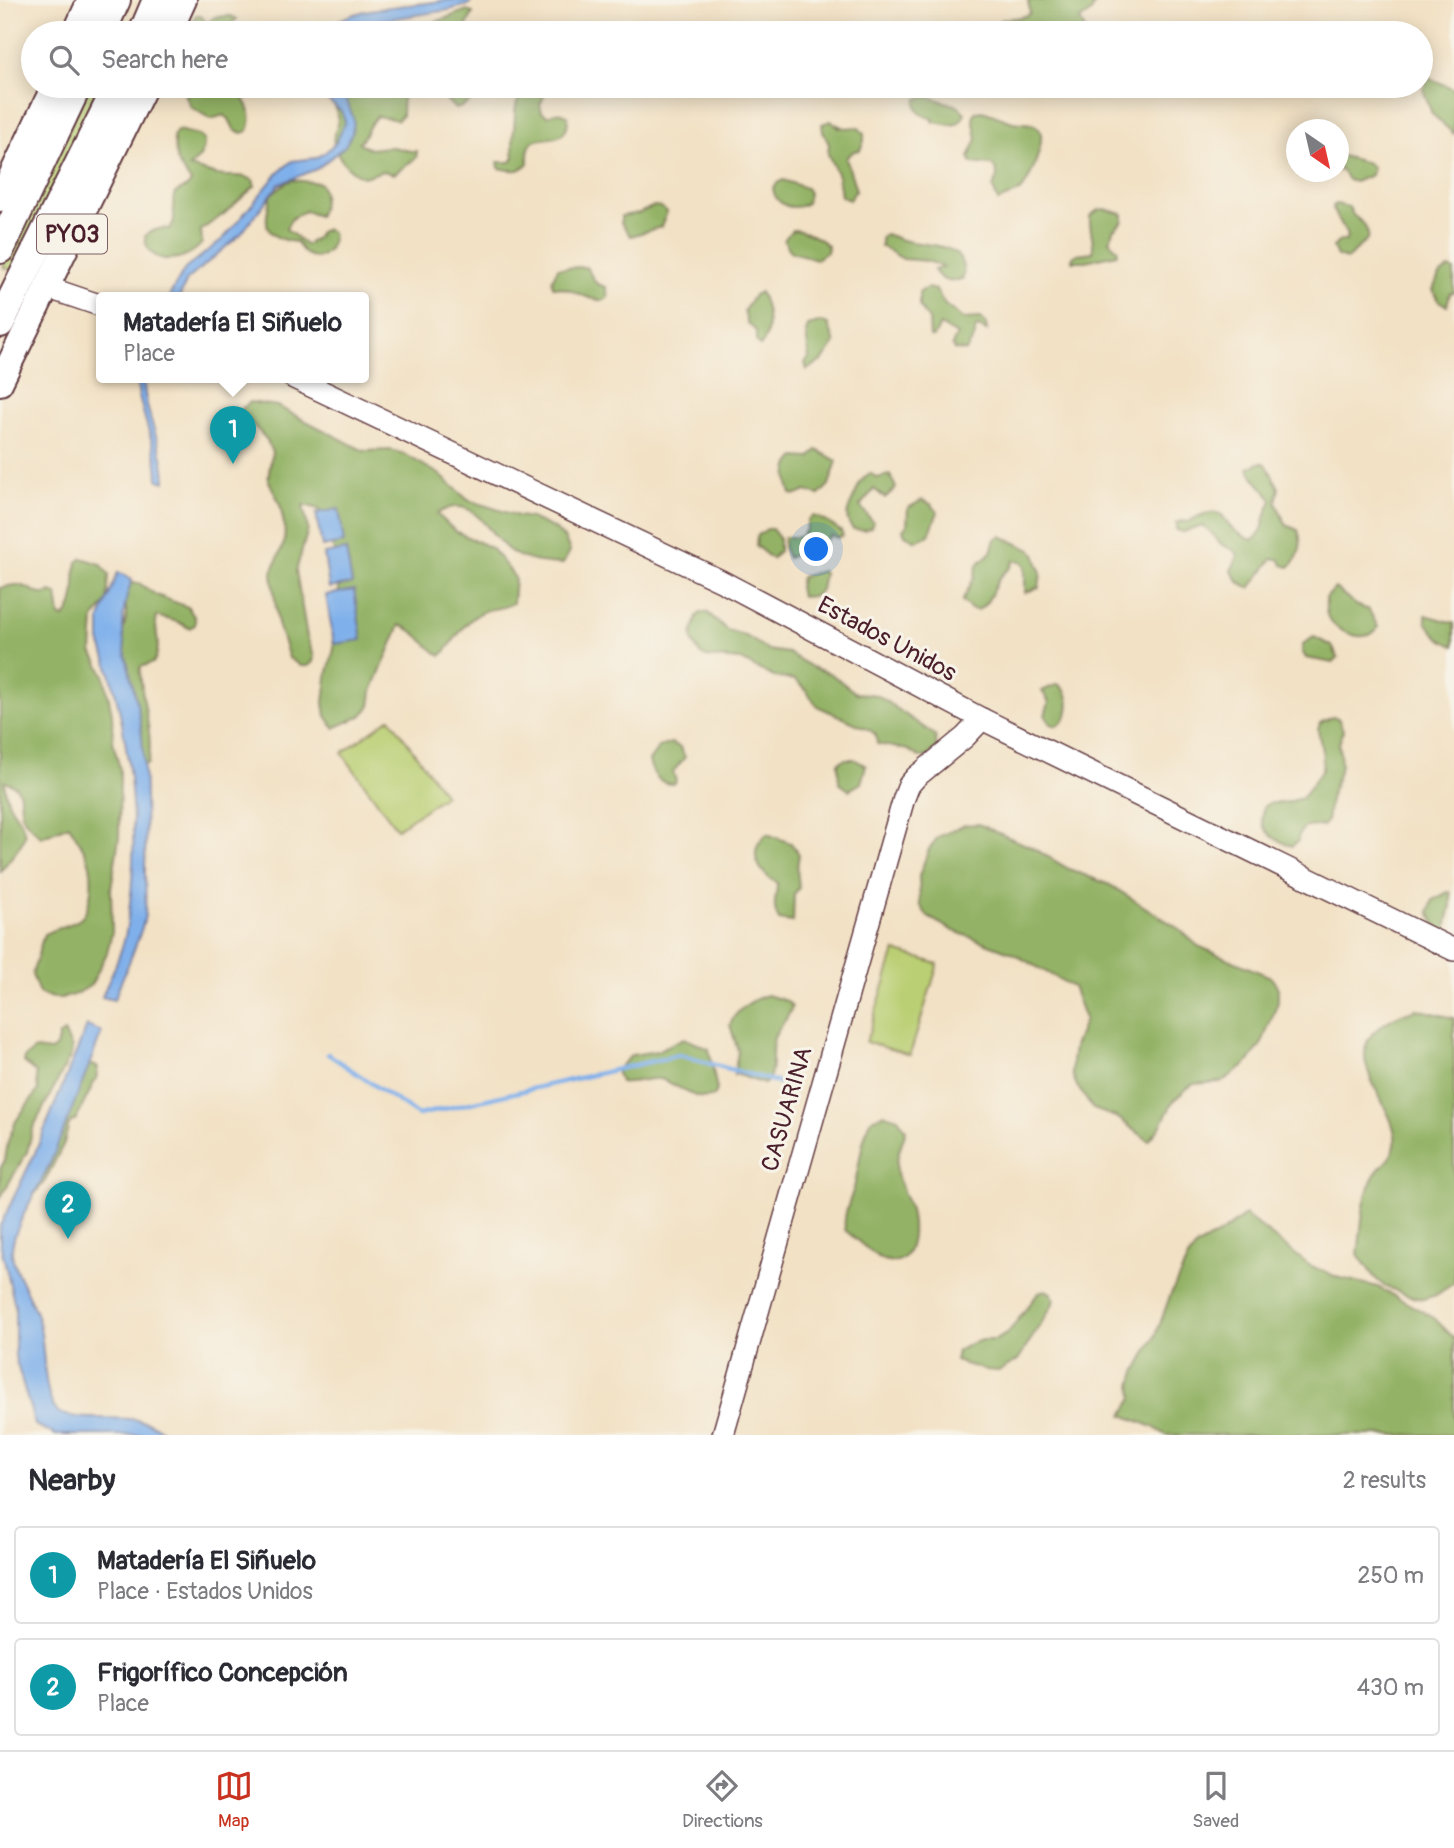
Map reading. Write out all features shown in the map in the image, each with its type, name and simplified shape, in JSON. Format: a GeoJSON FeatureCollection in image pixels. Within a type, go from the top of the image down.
{"type":"FeatureCollection","features":[{"type":"Feature","properties":{"kind":"highway"},"geometry":{"type":"LineString","coordinates":[[106,21],[116,0]]}},
{"type":"Feature","properties":{"kind":"highway"},"geometry":{"type":"LineString","coordinates":[[148,21],[158,0]]}},
{"type":"Feature","properties":{"kind":"highway","name":"PY03"},"geometry":{"type":"LineString","coordinates":[[0,249],[72,98]]}},
{"type":"Feature","properties":{"kind":"highway","name":"PY03"},"geometry":{"type":"LineString","coordinates":[[0,323],[112,98]]}},
{"type":"Feature","properties":{"kind":"main road"},"geometry":{"type":"LineString","coordinates":[[80,21],[90,0]]}},
{"type":"Feature","properties":{"kind":"main road"},"geometry":{"type":"LineString","coordinates":[[174,21],[184,0]]}},
{"type":"Feature","properties":{"kind":"main road"},"geometry":{"type":"LineString","coordinates":[[0,199],[48,98]]}},
{"type":"Feature","properties":{"kind":"main road"},"geometry":{"type":"LineString","coordinates":[[20,159],[63,98]]}},
{"type":"Feature","properties":{"kind":"main road","name":"PY03"},"geometry":{"type":"LineString","coordinates":[[0,383],[139,98]]}},
{"type":"Feature","properties":{"kind":"street"},"geometry":{"type":"LineString","coordinates":[[47,287],[96,304]]}},
{"type":"Feature","properties":{"kind":"street","name":"Estados Unidos"},"geometry":{"type":"LineString","coordinates":[[305,383],[721,581],[982,719],[1454,950]]}},
{"type":"Feature","properties":{"kind":"street","name":"CASUARINA"},"geometry":{"type":"LineString","coordinates":[[723,1435],[904,798],[909,785],[916,777],[965,737],[982,719]]}},
{"type":"Feature","properties":{"kind":"green space"},"geometry":{"type":"Polygon","coordinates":[[[1028,0],[1096,0],[1091,12],[1081,21],[1000,21],[1030,13],[1028,0]]]}},
{"type":"Feature","properties":{"kind":"green space"},"geometry":{"type":"Polygon","coordinates":[[[467,10],[473,13],[469,21],[438,21],[467,10]]]}},
{"type":"Feature","properties":{"kind":"green space"},"geometry":{"type":"Polygon","coordinates":[[[196,15],[200,15],[205,21],[193,21],[196,15]]]}},
{"type":"Feature","properties":{"kind":"green space"},"geometry":{"type":"Polygon","coordinates":[[[231,16],[237,19],[210,21],[215,17],[231,16]]]}},
{"type":"Feature","properties":{"kind":"green space"},"geometry":{"type":"Polygon","coordinates":[[[1433,80],[1454,89],[1454,134],[1432,114],[1426,98],[1433,98],[1433,80]]]}},
{"type":"Feature","properties":{"kind":"green space"},"geometry":{"type":"Polygon","coordinates":[[[84,98],[102,98],[19,274],[3,267],[84,98]]]}},
{"type":"Feature","properties":{"kind":"green space"},"geometry":{"type":"Polygon","coordinates":[[[187,98],[242,98],[250,111],[248,131],[235,131],[224,115],[211,119],[191,107],[187,98]]]}},
{"type":"Feature","properties":{"kind":"green space"},"geometry":{"type":"Polygon","coordinates":[[[332,98],[403,98],[402,116],[397,120],[377,116],[359,142],[371,149],[393,147],[417,151],[416,158],[394,174],[383,171],[364,177],[352,171],[335,148],[334,134],[338,125],[332,98]]]}},
{"type":"Feature","properties":{"kind":"green space"},"geometry":{"type":"Polygon","coordinates":[[[445,98],[476,98],[462,107],[455,109],[445,98]]]}},
{"type":"Feature","properties":{"kind":"green space"},"geometry":{"type":"Polygon","coordinates":[[[543,98],[540,105],[542,112],[548,116],[556,113],[566,115],[567,126],[561,135],[534,141],[529,148],[528,163],[521,169],[499,168],[498,162],[511,162],[514,157],[513,139],[519,99],[543,98]]]}},
{"type":"Feature","properties":{"kind":"green space"},"geometry":{"type":"Polygon","coordinates":[[[932,98],[958,106],[965,113],[956,124],[933,122],[934,119],[918,111],[917,99],[932,98]]]}},
{"type":"Feature","properties":{"kind":"green space"},"geometry":{"type":"Polygon","coordinates":[[[982,111],[1013,122],[1034,125],[1041,134],[1033,169],[1022,189],[998,201],[993,188],[997,176],[995,168],[992,165],[972,163],[969,157],[977,139],[973,118],[975,112],[982,111]]]}},
{"type":"Feature","properties":{"kind":"green space"},"geometry":{"type":"Polygon","coordinates":[[[831,121],[840,129],[838,125],[844,128],[858,127],[864,134],[860,150],[854,151],[846,158],[856,190],[849,200],[841,196],[838,176],[828,154],[829,144],[822,124],[831,121]]]}},
{"type":"Feature","properties":{"kind":"green space"},"geometry":{"type":"Polygon","coordinates":[[[178,130],[198,135],[204,140],[200,156],[189,167],[218,175],[249,178],[255,186],[224,214],[201,230],[202,243],[195,250],[178,258],[168,259],[152,253],[145,236],[162,228],[169,229],[174,221],[175,193],[191,182],[177,162],[173,136],[178,130]]]}},
{"type":"Feature","properties":{"kind":"green space"},"geometry":{"type":"Polygon","coordinates":[[[1349,158],[1368,163],[1373,168],[1371,175],[1355,182],[1349,180],[1349,158]]]}},
{"type":"Feature","properties":{"kind":"green space"},"geometry":{"type":"Polygon","coordinates":[[[293,180],[320,183],[322,187],[323,204],[318,216],[306,211],[293,217],[286,229],[306,245],[326,229],[332,232],[330,248],[318,257],[306,254],[296,242],[276,237],[268,227],[267,213],[271,194],[293,180]]]}},
{"type":"Feature","properties":{"kind":"green space"},"geometry":{"type":"Polygon","coordinates":[[[783,180],[806,188],[809,193],[807,203],[790,207],[781,203],[773,188],[783,180]]]}},
{"type":"Feature","properties":{"kind":"green space"},"geometry":{"type":"Polygon","coordinates":[[[1336,204],[1349,207],[1368,233],[1367,239],[1347,259],[1337,256],[1333,247],[1340,241],[1346,241],[1347,236],[1333,211],[1336,204]]]}},
{"type":"Feature","properties":{"kind":"green space"},"geometry":{"type":"Polygon","coordinates":[[[654,206],[667,212],[661,227],[631,236],[621,223],[621,216],[639,213],[654,206]]]}},
{"type":"Feature","properties":{"kind":"green space"},"geometry":{"type":"Polygon","coordinates":[[[1105,209],[1123,214],[1123,221],[1113,230],[1110,241],[1118,251],[1117,254],[1086,261],[1072,261],[1077,254],[1093,252],[1090,216],[1105,209]]]}},
{"type":"Feature","properties":{"kind":"green space"},"geometry":{"type":"Polygon","coordinates":[[[792,230],[821,240],[828,246],[827,252],[816,259],[791,252],[784,240],[792,230]]]}},
{"type":"Feature","properties":{"kind":"green space"},"geometry":{"type":"Polygon","coordinates":[[[885,234],[954,252],[963,267],[963,279],[946,280],[939,277],[934,270],[943,267],[928,261],[903,259],[881,246],[881,239],[885,234]]]}},
{"type":"Feature","properties":{"kind":"green space"},"geometry":{"type":"Polygon","coordinates":[[[586,267],[597,284],[606,287],[608,297],[605,300],[592,299],[567,289],[553,287],[552,280],[558,268],[586,267]]]}},
{"type":"Feature","properties":{"kind":"green space"},"geometry":{"type":"Polygon","coordinates":[[[1450,268],[1454,271],[1454,293],[1450,293],[1447,306],[1438,300],[1433,290],[1439,275],[1450,268]]]}},
{"type":"Feature","properties":{"kind":"green space"},"geometry":{"type":"Polygon","coordinates":[[[927,288],[936,290],[945,305],[963,319],[980,318],[986,324],[987,331],[978,327],[975,329],[975,336],[966,351],[955,350],[952,345],[957,335],[940,325],[934,337],[930,337],[929,320],[919,306],[919,292],[927,288]]]}},
{"type":"Feature","properties":{"kind":"green space"},"geometry":{"type":"Polygon","coordinates":[[[760,292],[767,312],[768,328],[760,346],[756,341],[756,331],[747,322],[744,311],[754,295],[760,292]]]}},
{"type":"Feature","properties":{"kind":"green space"},"geometry":{"type":"Polygon","coordinates":[[[822,322],[828,324],[835,343],[823,360],[807,370],[805,363],[809,358],[806,332],[808,326],[822,322]]]}},
{"type":"Feature","properties":{"kind":"green space"},"geometry":{"type":"Polygon","coordinates":[[[250,402],[277,406],[364,451],[391,450],[404,454],[439,474],[468,500],[531,518],[555,529],[565,539],[570,551],[563,564],[529,560],[516,555],[501,544],[470,510],[450,508],[437,514],[455,531],[491,548],[515,578],[513,603],[471,619],[441,656],[412,631],[400,625],[372,691],[370,706],[361,716],[334,728],[326,716],[324,703],[334,649],[333,635],[341,608],[337,580],[340,566],[331,543],[328,516],[316,508],[303,505],[308,529],[296,571],[307,637],[314,656],[313,662],[308,666],[301,666],[289,658],[278,624],[272,572],[284,543],[285,530],[280,504],[268,479],[272,452],[267,440],[240,410],[250,402]]]}},
{"type":"Feature","properties":{"kind":"green space"},"geometry":{"type":"Polygon","coordinates":[[[817,450],[837,461],[829,485],[819,495],[806,491],[797,495],[791,494],[788,469],[792,461],[796,457],[810,458],[817,450]]]}},
{"type":"Feature","properties":{"kind":"green space"},"geometry":{"type":"Polygon","coordinates":[[[1261,462],[1266,464],[1279,488],[1276,502],[1286,525],[1298,530],[1300,545],[1296,560],[1289,567],[1283,565],[1279,559],[1272,559],[1250,588],[1239,582],[1231,570],[1237,557],[1235,551],[1219,542],[1203,526],[1183,532],[1176,530],[1176,523],[1189,522],[1205,514],[1219,513],[1231,527],[1252,540],[1261,531],[1272,500],[1248,468],[1261,462]]]}},
{"type":"Feature","properties":{"kind":"green space"},"geometry":{"type":"Polygon","coordinates":[[[870,473],[877,478],[890,475],[896,488],[885,498],[874,489],[860,506],[873,522],[871,527],[864,530],[853,529],[847,517],[848,509],[860,484],[870,473]]]}},
{"type":"Feature","properties":{"kind":"green space"},"geometry":{"type":"Polygon","coordinates":[[[922,500],[931,504],[938,512],[929,535],[916,541],[905,535],[903,530],[907,525],[908,508],[922,500]]]}},
{"type":"Feature","properties":{"kind":"green space"},"geometry":{"type":"Polygon","coordinates":[[[812,516],[841,531],[843,536],[837,538],[831,535],[812,555],[797,554],[788,558],[783,547],[784,537],[800,537],[812,516]]]}},
{"type":"Feature","properties":{"kind":"green space"},"geometry":{"type":"Polygon","coordinates":[[[767,529],[772,529],[779,538],[779,551],[772,559],[756,546],[757,536],[767,529]]]}},
{"type":"Feature","properties":{"kind":"green space"},"geometry":{"type":"Polygon","coordinates":[[[1001,536],[1035,554],[1041,573],[1039,587],[1025,593],[1025,566],[1021,561],[1013,561],[983,607],[978,610],[971,609],[962,601],[974,578],[977,565],[991,552],[995,539],[1001,536]]]}},
{"type":"Feature","properties":{"kind":"green space"},"geometry":{"type":"Polygon","coordinates":[[[82,558],[101,564],[109,575],[107,602],[94,618],[92,652],[104,674],[112,714],[113,742],[120,769],[119,838],[111,888],[112,932],[107,953],[91,985],[78,993],[53,998],[39,993],[32,975],[44,934],[78,920],[84,914],[91,893],[91,871],[81,844],[69,825],[41,837],[23,817],[18,790],[4,781],[6,795],[22,824],[24,837],[0,873],[0,588],[18,585],[39,594],[57,594],[60,616],[63,618],[71,607],[77,562],[82,558]]]}},
{"type":"Feature","properties":{"kind":"green space"},"geometry":{"type":"Polygon","coordinates":[[[821,571],[824,573],[821,590],[814,596],[801,597],[801,577],[821,571]]]}},
{"type":"Feature","properties":{"kind":"green space"},"geometry":{"type":"Polygon","coordinates":[[[132,583],[139,583],[156,595],[188,607],[195,618],[195,625],[189,628],[156,616],[156,657],[153,663],[140,667],[150,741],[148,764],[142,765],[126,697],[122,635],[127,615],[124,595],[132,583]]]}},
{"type":"Feature","properties":{"kind":"green space"},"geometry":{"type":"Polygon","coordinates":[[[1335,588],[1356,605],[1369,610],[1378,627],[1373,633],[1367,636],[1351,635],[1336,627],[1326,613],[1326,598],[1335,588]]]}},
{"type":"Feature","properties":{"kind":"green space"},"geometry":{"type":"Polygon","coordinates":[[[702,612],[708,613],[727,630],[746,636],[768,650],[788,653],[831,674],[856,693],[877,695],[935,735],[937,748],[926,757],[919,757],[908,750],[877,744],[876,735],[870,730],[817,706],[795,680],[774,677],[741,660],[706,657],[699,653],[692,635],[697,616],[702,612]]]}},
{"type":"Feature","properties":{"kind":"green space"},"geometry":{"type":"Polygon","coordinates":[[[1426,615],[1454,623],[1454,646],[1435,634],[1426,622],[1426,615]]]}},
{"type":"Feature","properties":{"kind":"green space"},"geometry":{"type":"Polygon","coordinates":[[[1314,637],[1332,646],[1338,658],[1333,663],[1306,658],[1302,651],[1303,644],[1314,637]]]}},
{"type":"Feature","properties":{"kind":"green space"},"geometry":{"type":"Polygon","coordinates":[[[1058,684],[1067,694],[1069,706],[1065,718],[1057,726],[1051,724],[1045,715],[1049,702],[1042,691],[1058,684]]]}},
{"type":"Feature","properties":{"kind":"green space"},"geometry":{"type":"Polygon","coordinates":[[[1332,717],[1338,718],[1343,730],[1339,744],[1341,765],[1330,799],[1327,821],[1322,826],[1303,829],[1298,841],[1292,846],[1273,837],[1264,827],[1264,806],[1302,798],[1322,770],[1323,756],[1318,730],[1320,723],[1332,717]]]}},
{"type":"Feature","properties":{"kind":"green space"},"geometry":{"type":"Polygon","coordinates":[[[390,718],[445,795],[397,829],[342,753],[390,718]]]}},
{"type":"Feature","properties":{"kind":"green space"},"geometry":{"type":"Polygon","coordinates":[[[671,743],[680,747],[685,757],[673,772],[676,781],[674,784],[657,778],[649,761],[659,747],[671,743]]]}},
{"type":"Feature","properties":{"kind":"green space"},"geometry":{"type":"Polygon","coordinates":[[[844,759],[854,759],[866,766],[861,783],[849,790],[839,783],[838,763],[844,759]]]}},
{"type":"Feature","properties":{"kind":"green space"},"geometry":{"type":"Polygon","coordinates":[[[978,824],[1031,847],[1069,869],[1110,885],[1178,928],[1198,946],[1271,977],[1278,988],[1278,1002],[1262,1043],[1246,1065],[1221,1082],[1193,1084],[1173,1102],[1159,1129],[1149,1141],[1118,1118],[1093,1109],[1072,1074],[1074,1047],[1085,1019],[1073,987],[1010,952],[954,931],[928,917],[920,905],[919,876],[929,849],[938,837],[964,825],[978,824]]]}},
{"type":"Feature","properties":{"kind":"green space"},"geometry":{"type":"Polygon","coordinates":[[[767,834],[791,843],[799,854],[799,888],[794,894],[793,922],[779,920],[775,906],[777,883],[764,873],[757,861],[757,847],[767,834]]]}},
{"type":"Feature","properties":{"kind":"green space"},"geometry":{"type":"Polygon","coordinates":[[[1450,891],[1446,933],[1441,935],[1429,912],[1433,900],[1450,891]]]}},
{"type":"Feature","properties":{"kind":"green space"},"geometry":{"type":"Polygon","coordinates":[[[895,951],[938,964],[910,1055],[866,1042],[895,951]]]}},
{"type":"Feature","properties":{"kind":"green space"},"geometry":{"type":"Polygon","coordinates":[[[767,995],[787,1001],[792,1006],[775,1036],[770,1075],[764,1084],[734,1075],[738,1051],[730,1025],[745,1006],[767,995]]]}},
{"type":"Feature","properties":{"kind":"green space"},"geometry":{"type":"Polygon","coordinates":[[[1417,1009],[1454,1018],[1454,1283],[1436,1295],[1423,1299],[1384,1286],[1358,1254],[1364,1204],[1370,1185],[1392,1154],[1395,1145],[1395,1132],[1390,1118],[1368,1072],[1365,1057],[1367,1043],[1384,1023],[1417,1009]]]}},
{"type":"Feature","properties":{"kind":"green space"},"geometry":{"type":"Polygon","coordinates":[[[64,1032],[72,1048],[71,1055],[33,1128],[27,1152],[0,1198],[0,1169],[5,1160],[8,1141],[16,1121],[38,1090],[36,1073],[24,1062],[24,1058],[35,1049],[51,1051],[64,1032]]]}},
{"type":"Feature","properties":{"kind":"green space"},"geometry":{"type":"Polygon","coordinates":[[[684,1038],[709,1049],[717,1090],[714,1096],[699,1097],[660,1079],[620,1082],[616,1070],[632,1055],[657,1051],[684,1038]]]}},
{"type":"Feature","properties":{"kind":"green space"},"geometry":{"type":"Polygon","coordinates":[[[86,1063],[98,1067],[96,1079],[76,1119],[69,1124],[64,1143],[45,1181],[27,1204],[86,1063]]]}},
{"type":"Feature","properties":{"kind":"green space"},"geometry":{"type":"Polygon","coordinates":[[[885,1114],[898,1118],[906,1130],[898,1156],[897,1173],[910,1209],[912,1223],[911,1240],[906,1255],[894,1262],[884,1260],[869,1251],[845,1230],[846,1214],[868,1127],[872,1119],[885,1114]]]}},
{"type":"Feature","properties":{"kind":"green space"},"geometry":{"type":"Polygon","coordinates":[[[1245,1215],[1309,1265],[1336,1277],[1378,1287],[1434,1318],[1454,1338],[1454,1435],[1166,1435],[1123,1415],[1133,1398],[1132,1385],[1136,1372],[1156,1335],[1188,1258],[1197,1246],[1221,1233],[1245,1215]]]}},
{"type":"Feature","properties":{"kind":"green space"},"geometry":{"type":"Polygon","coordinates":[[[1045,1290],[1051,1293],[1054,1299],[1052,1306],[1018,1360],[999,1371],[985,1370],[955,1361],[957,1351],[970,1344],[995,1340],[1007,1334],[1039,1292],[1045,1290]]]}},
{"type":"Feature","properties":{"kind":"water"},"geometry":{"type":"Polygon","coordinates":[[[473,0],[468,5],[449,10],[377,21],[339,21],[364,11],[432,2],[473,0]]]}},
{"type":"Feature","properties":{"kind":"water"},"geometry":{"type":"Polygon","coordinates":[[[325,98],[342,98],[347,101],[354,121],[352,133],[345,146],[317,169],[279,184],[241,234],[187,280],[182,292],[172,292],[185,269],[224,238],[278,173],[292,161],[316,158],[337,141],[345,122],[342,112],[325,98]]]}},
{"type":"Feature","properties":{"kind":"water"},"geometry":{"type":"Polygon","coordinates":[[[137,383],[144,383],[147,404],[162,456],[165,482],[158,480],[155,454],[137,383]]]}},
{"type":"Feature","properties":{"kind":"water"},"geometry":{"type":"Polygon","coordinates":[[[339,509],[344,543],[322,547],[316,513],[339,509]]]}},
{"type":"Feature","properties":{"kind":"water"},"geometry":{"type":"Polygon","coordinates":[[[346,550],[352,584],[329,588],[324,554],[346,550]]]}},
{"type":"Feature","properties":{"kind":"water"},"geometry":{"type":"Polygon","coordinates":[[[118,572],[132,580],[123,619],[123,637],[143,745],[146,902],[142,929],[114,1000],[102,997],[126,932],[133,859],[131,785],[126,747],[111,675],[100,641],[100,619],[118,572]]]}},
{"type":"Feature","properties":{"kind":"water"},"geometry":{"type":"Polygon","coordinates":[[[354,590],[362,640],[334,644],[326,595],[354,590]]]}},
{"type":"Feature","properties":{"kind":"water"},"geometry":{"type":"Polygon","coordinates":[[[87,1026],[102,1032],[51,1161],[16,1232],[12,1253],[39,1322],[47,1385],[56,1410],[83,1418],[134,1419],[157,1427],[167,1435],[56,1435],[35,1425],[15,1357],[15,1306],[0,1242],[0,1226],[35,1153],[87,1026]]]}},
{"type":"Feature","properties":{"kind":"waterway"},"geometry":{"type":"LineString","coordinates":[[328,1054],[418,1115],[679,1055],[787,1085]]}},
{"type":"Feature","properties":{"kind":"place","name":"Matadería El Siñuelo"},"geometry":{"type":"Point","coordinates":[233,464]}},
{"type":"Feature","properties":{"kind":"place","name":"Frigorífico Concepción"},"geometry":{"type":"Point","coordinates":[68,1239]}}]}
